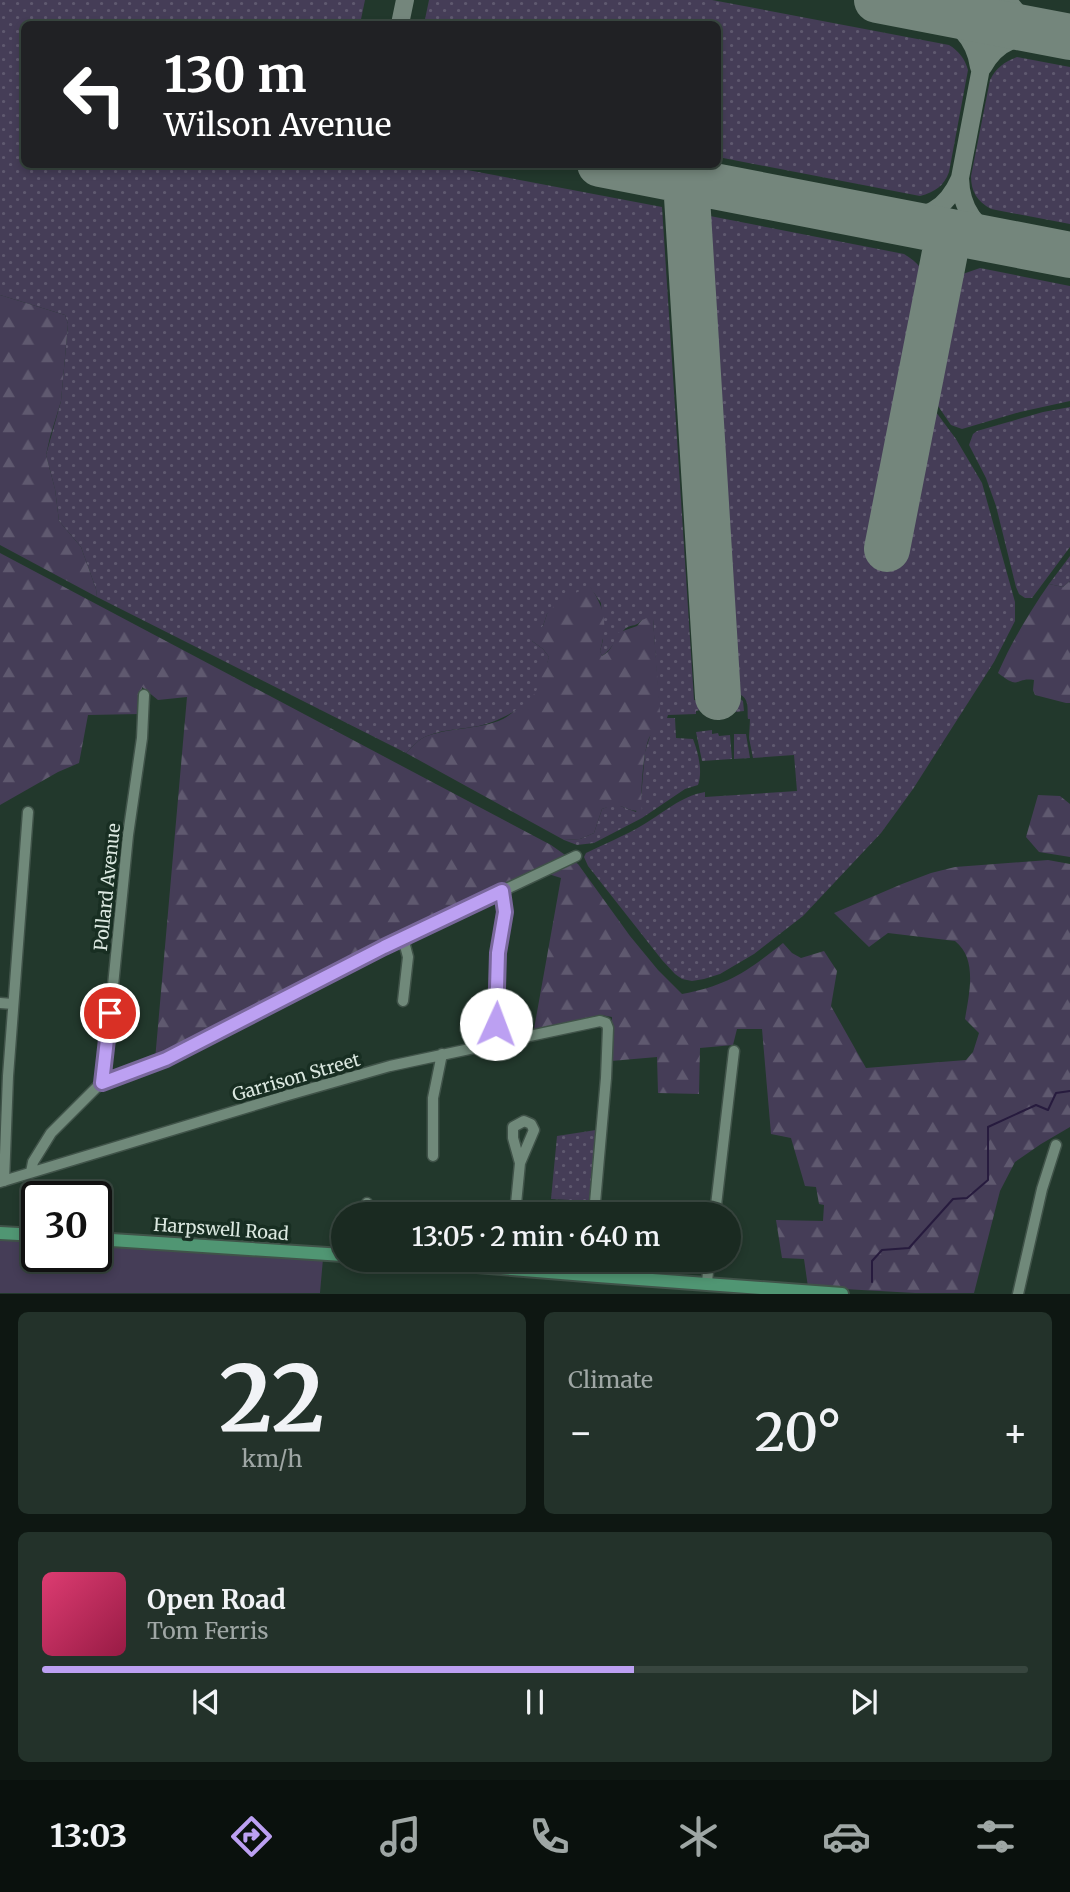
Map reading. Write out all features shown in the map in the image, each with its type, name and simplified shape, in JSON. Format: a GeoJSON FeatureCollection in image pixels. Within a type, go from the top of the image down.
{"type":"FeatureCollection","features":[{"type":"Feature","properties":{"kind":"main road"},"geometry":{"type":"LineString","coordinates":[[0,1233],[21,1234]]}},
{"type":"Feature","properties":{"kind":"main road","name":"Harpswell Road"},"geometry":{"type":"LineString","coordinates":[[112,1240],[331,1254]]}},
{"type":"Feature","properties":{"kind":"main road"},"geometry":{"type":"LineString","coordinates":[[566,1272],[842,1293]]}},
{"type":"Feature","properties":{"kind":"street","name":"Pollard Avenue"},"geometry":{"type":"LineString","coordinates":[[102,1083],[128,835],[142,738],[144,695]]}},
{"type":"Feature","properties":{"kind":"street"},"geometry":{"type":"LineString","coordinates":[[2,1181],[28,812]]}},
{"type":"Feature","properties":{"kind":"street"},"geometry":{"type":"LineString","coordinates":[[31,1172],[38,1151],[51,1133],[102,1083],[166,1059],[403,938],[576,856]]}},
{"type":"Feature","properties":{"kind":"street"},"geometry":{"type":"LineString","coordinates":[[497,1042],[498,953],[505,912],[502,891]]}},
{"type":"Feature","properties":{"kind":"street"},"geometry":{"type":"LineString","coordinates":[[403,938],[408,957],[403,1001]]}},
{"type":"Feature","properties":{"kind":"street"},"geometry":{"type":"LineString","coordinates":[[0,1003],[13,1004]]}},
{"type":"Feature","properties":{"kind":"street","name":"Garrison Street"},"geometry":{"type":"LineString","coordinates":[[2,1181],[288,1095],[442,1054],[596,1021],[606,1023],[608,1028],[595,1202]]}},
{"type":"Feature","properties":{"kind":"street"},"geometry":{"type":"LineString","coordinates":[[716,1202],[734,1051]]}},
{"type":"Feature","properties":{"kind":"street"},"geometry":{"type":"LineString","coordinates":[[433,1156],[433,1098],[442,1054]]}},
{"type":"Feature","properties":{"kind":"street"},"geometry":{"type":"LineString","coordinates":[[1018,1293],[1042,1189],[1056,1145]]}},
{"type":"Feature","properties":{"kind":"street"},"geometry":{"type":"LineString","coordinates":[[516,1202],[520,1163]]}},
{"type":"Feature","properties":{"kind":"street"},"geometry":{"type":"LineString","coordinates":[[707,1283],[708,1272]]}},
{"type":"Feature","properties":{"kind":"green space"},"geometry":{"type":"Polygon","coordinates":[[[0,0],[365,0],[361,21],[21,21],[21,168],[457,168],[662,207],[694,700],[699,701],[700,710],[696,711],[696,714],[668,715],[667,718],[675,718],[676,738],[693,739],[700,768],[698,785],[685,789],[642,818],[594,843],[577,845],[564,840],[580,839],[594,833],[602,809],[615,804],[636,812],[641,798],[645,752],[651,733],[660,725],[653,619],[642,620],[626,628],[602,656],[601,603],[590,587],[547,614],[543,626],[532,641],[549,657],[532,698],[513,712],[492,722],[427,736],[406,753],[97,597],[81,547],[59,521],[55,489],[46,455],[61,401],[68,324],[65,315],[0,295],[0,0]]]}},
{"type":"Feature","properties":{"kind":"green space"},"geometry":{"type":"Polygon","coordinates":[[[429,0],[712,0],[949,45],[961,56],[968,70],[949,172],[938,188],[920,196],[721,158],[721,21],[425,21],[429,0]]]}},
{"type":"Feature","properties":{"kind":"green space"},"geometry":{"type":"Polygon","coordinates":[[[1017,57],[1070,67],[1070,224],[991,209],[982,203],[972,187],[971,176],[990,80],[1001,66],[1017,57]]]}},
{"type":"Feature","properties":{"kind":"green space"},"geometry":{"type":"Polygon","coordinates":[[[710,216],[904,254],[921,269],[926,291],[877,547],[897,551],[925,407],[930,406],[956,439],[982,483],[1015,602],[1015,621],[994,662],[913,789],[881,833],[803,916],[754,954],[720,974],[692,981],[682,979],[662,960],[588,866],[584,857],[586,853],[634,830],[696,794],[705,792],[705,797],[797,791],[794,755],[753,758],[747,705],[739,694],[710,216]]]}},
{"type":"Feature","properties":{"kind":"green space"},"geometry":{"type":"Polygon","coordinates":[[[980,268],[1070,286],[1070,401],[962,429],[951,425],[938,406],[930,385],[951,284],[957,276],[980,268]]]}},
{"type":"Feature","properties":{"kind":"green space"},"geometry":{"type":"Polygon","coordinates":[[[0,295],[65,315],[68,324],[61,401],[46,455],[55,489],[59,521],[81,547],[97,597],[0,545],[0,295]]]}},
{"type":"Feature","properties":{"kind":"green space"},"geometry":{"type":"Polygon","coordinates":[[[1070,407],[1070,547],[1032,598],[1025,598],[1019,594],[1016,587],[996,506],[986,478],[969,445],[977,431],[1070,407]]]}},
{"type":"Feature","properties":{"kind":"green space"},"geometry":{"type":"Polygon","coordinates":[[[0,553],[551,845],[578,864],[630,936],[682,994],[725,982],[759,962],[783,943],[801,958],[824,951],[837,971],[831,1006],[866,1068],[966,1060],[973,1052],[979,1033],[965,1019],[970,988],[967,957],[955,941],[888,933],[869,947],[834,913],[902,884],[955,867],[1048,860],[1070,864],[1070,1127],[1015,1162],[1000,1191],[974,1293],[915,1293],[808,1287],[804,1259],[782,1258],[776,1220],[823,1221],[824,1205],[819,1204],[816,1187],[805,1186],[791,1138],[771,1134],[762,1029],[737,1029],[733,1045],[700,1048],[699,1094],[658,1093],[657,1057],[611,1061],[612,1017],[601,1015],[534,1029],[561,878],[539,871],[155,1060],[187,697],[158,700],[142,687],[140,714],[88,715],[79,763],[0,805],[0,553]]]}},
{"type":"Feature","properties":{"kind":"green space"},"geometry":{"type":"Polygon","coordinates":[[[1070,556],[1070,581],[1063,587],[1049,584],[1070,556]]]}},
{"type":"Feature","properties":{"kind":"green space"},"geometry":{"type":"Polygon","coordinates":[[[1070,581],[1070,703],[1066,703],[1035,695],[1034,680],[1014,682],[998,673],[1021,627],[1049,584],[1063,587],[1070,581]]]}},
{"type":"Feature","properties":{"kind":"green space"},"geometry":{"type":"Polygon","coordinates":[[[590,586],[604,617],[600,651],[602,656],[612,646],[617,633],[637,626],[649,617],[653,619],[661,725],[650,736],[647,745],[642,774],[642,811],[620,806],[602,809],[594,833],[580,839],[564,840],[406,753],[427,736],[503,719],[531,698],[538,687],[536,670],[547,663],[549,657],[532,641],[534,632],[543,626],[547,614],[559,601],[590,586]]]}},
{"type":"Feature","properties":{"kind":"green space"},"geometry":{"type":"Polygon","coordinates":[[[739,698],[743,701],[744,711],[726,713],[730,709],[726,700],[716,704],[717,709],[702,710],[702,700],[739,698]]]}},
{"type":"Feature","properties":{"kind":"green space"},"geometry":{"type":"Polygon","coordinates":[[[712,730],[712,734],[718,733],[719,736],[730,735],[732,759],[702,761],[696,732],[712,730]]]}},
{"type":"Feature","properties":{"kind":"green space"},"geometry":{"type":"Polygon","coordinates":[[[734,734],[746,734],[750,758],[734,759],[734,734]]]}},
{"type":"Feature","properties":{"kind":"green space"},"geometry":{"type":"Polygon","coordinates":[[[1038,795],[1060,796],[1070,804],[1070,857],[1039,852],[1026,837],[1038,795]]]}},
{"type":"Feature","properties":{"kind":"green space"},"geometry":{"type":"Polygon","coordinates":[[[596,1130],[589,1201],[551,1199],[557,1136],[596,1130]]]}},
{"type":"Feature","properties":{"kind":"green space"},"geometry":{"type":"Polygon","coordinates":[[[0,1239],[21,1241],[21,1272],[112,1272],[112,1246],[323,1259],[320,1293],[0,1293],[0,1239]]]}},
{"type":"Feature","properties":{"kind":"waterway"},"geometry":{"type":"LineString","coordinates":[[872,1282],[872,1261],[882,1250],[909,1248],[953,1199],[967,1198],[988,1180],[988,1127],[1036,1105],[1048,1110],[1056,1093],[1070,1091]]}},
{"type":"Feature","properties":{"kind":"taxiway"},"geometry":{"type":"LineString","coordinates":[[401,21],[405,0]]}},
{"type":"Feature","properties":{"kind":"taxiway"},"geometry":{"type":"LineString","coordinates":[[933,10],[958,7],[974,0]]}},
{"type":"Feature","properties":{"kind":"taxiway"},"geometry":{"type":"LineString","coordinates":[[893,221],[915,218],[934,210],[948,198],[960,178],[994,0]]}},
{"type":"Feature","properties":{"kind":"taxiway"},"geometry":{"type":"LineString","coordinates":[[1007,0],[1023,19],[1049,33]]}},
{"type":"Feature","properties":{"kind":"taxiway"},"geometry":{"type":"LineString","coordinates":[[930,10],[963,31],[973,47],[979,67]]}},
{"type":"Feature","properties":{"kind":"taxiway"},"geometry":{"type":"LineString","coordinates":[[983,67],[1003,45],[1029,36],[1049,33]]}},
{"type":"Feature","properties":{"kind":"taxiway"},"geometry":{"type":"LineString","coordinates":[[960,178],[963,200],[972,217],[985,231],[1003,242]]}},
{"type":"Feature","properties":{"kind":"runway"},"geometry":{"type":"LineString","coordinates":[[877,0],[1070,37]]}},
{"type":"Feature","properties":{"kind":"runway"},"geometry":{"type":"LineString","coordinates":[[621,168],[1070,255]]}},
{"type":"Feature","properties":{"kind":"runway"},"geometry":{"type":"LineString","coordinates":[[686,181],[718,697]]}},
{"type":"Feature","properties":{"kind":"runway"},"geometry":{"type":"LineString","coordinates":[[887,549],[949,232]]}},
{"type":"Feature","properties":{"kind":"route"},"geometry":{"type":"LineString","coordinates":[[110,1013],[102,1083],[166,1059],[384,947],[502,891],[505,912],[498,953],[496,1024]]}}]}
